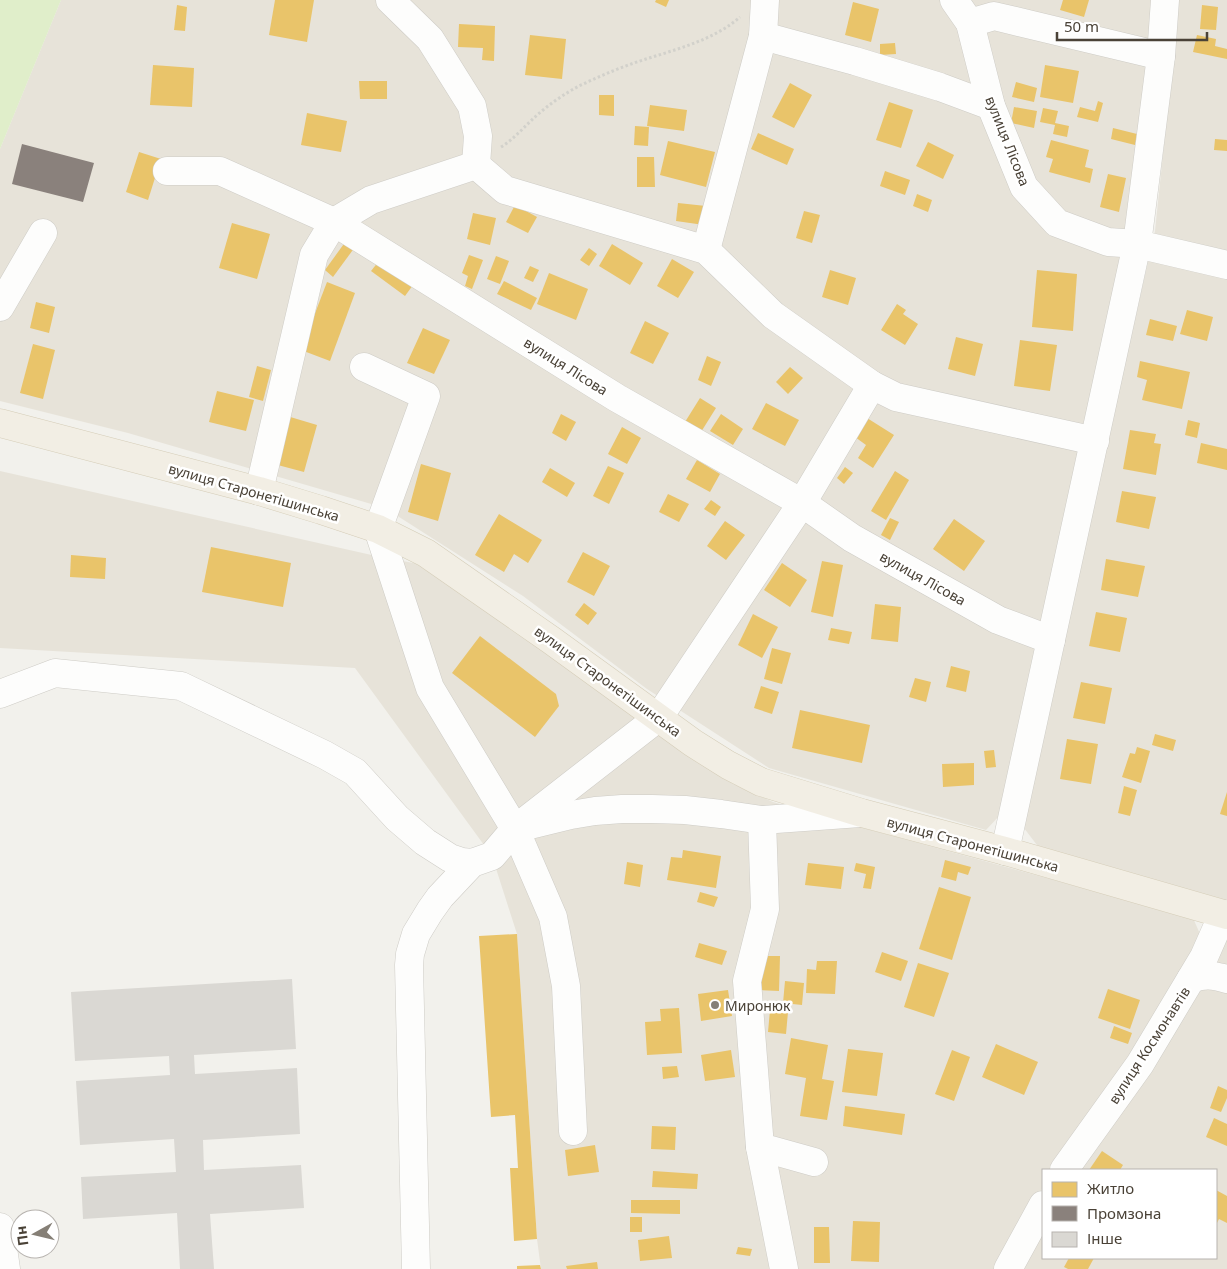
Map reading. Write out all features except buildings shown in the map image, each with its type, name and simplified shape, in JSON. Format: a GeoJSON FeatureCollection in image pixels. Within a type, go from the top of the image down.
{"type":"FeatureCollection","features":[{"type":"Feature","properties":{"kind":"main road","name":"вулиця Старонетішинська"},"geometry":{"type":"LineString","coordinates":[[0,423],[259,491],[378,529],[426,553],[551,640],[693,743],[728,765],[761,782],[862,813],[1225,915]]}},
{"type":"Feature","properties":{"kind":"street"},"geometry":{"type":"LineString","coordinates":[[390,0],[430,39],[472,106],[478,136],[476,165]]}},
{"type":"Feature","properties":{"kind":"street"},"geometry":{"type":"LineString","coordinates":[[706,250],[763,36],[765,0]]}},
{"type":"Feature","properties":{"kind":"street","name":"вулиця Лісова"},"geometry":{"type":"LineString","coordinates":[[954,0],[970,23],[991,106],[1024,187],[1057,223],[1108,242],[1137,244],[1227,265]]}},
{"type":"Feature","properties":{"kind":"street"},"geometry":{"type":"LineString","coordinates":[[1005,852],[1137,244],[1161,56],[1165,0]]}},
{"type":"Feature","properties":{"kind":"street"},"geometry":{"type":"LineString","coordinates":[[970,23],[994,16],[1161,56]]}},
{"type":"Feature","properties":{"kind":"street"},"geometry":{"type":"LineString","coordinates":[[763,36],[940,87],[991,106]]}},
{"type":"Feature","properties":{"kind":"street"},"geometry":{"type":"LineString","coordinates":[[259,491],[314,255],[334,222],[371,200],[476,165]]}},
{"type":"Feature","properties":{"kind":"street"},"geometry":{"type":"LineString","coordinates":[[476,165],[505,190],[706,250],[773,315],[872,386],[896,398],[1095,441]]}},
{"type":"Feature","properties":{"kind":"street","name":"вулиця Лісова"},"geometry":{"type":"LineString","coordinates":[[167,171],[220,171],[334,222],[617,398],[802,504],[852,538],[998,620],[1051,640]]}},
{"type":"Feature","properties":{"kind":"street"},"geometry":{"type":"LineString","coordinates":[[0,306],[43,233]]}},
{"type":"Feature","properties":{"kind":"street"},"geometry":{"type":"LineString","coordinates":[[364,367],[426,396],[378,529],[430,688],[515,830],[553,917],[566,986],[573,1131]]}},
{"type":"Feature","properties":{"kind":"street"},"geometry":{"type":"LineString","coordinates":[[0,694],[55,673],[181,686],[325,755],[355,772],[397,818],[425,842],[450,858],[472,863],[492,856],[515,830],[659,717],[802,504],[872,386]]}},
{"type":"Feature","properties":{"kind":"street"},"geometry":{"type":"LineString","coordinates":[[515,830],[550,819],[595,811],[622,809],[685,810],[762,820],[862,813]]}},
{"type":"Feature","properties":{"kind":"street"},"geometry":{"type":"LineString","coordinates":[[762,820],[765,909],[747,981],[760,1146],[784,1269]]}},
{"type":"Feature","properties":{"kind":"street"},"geometry":{"type":"LineString","coordinates":[[416,1269],[409,986],[410,954],[416,934],[430,910],[472,863]]}},
{"type":"Feature","properties":{"kind":"street","name":"вулиця Космонавтів"},"geometry":{"type":"LineString","coordinates":[[1065,1169],[1140,1064],[1204,958],[1225,915]]}},
{"type":"Feature","properties":{"kind":"street"},"geometry":{"type":"LineString","coordinates":[[1191,979],[1201,975],[1227,979]]}},
{"type":"Feature","properties":{"kind":"street"},"geometry":{"type":"LineString","coordinates":[[760,1146],[814,1162]]}},
{"type":"Feature","properties":{"kind":"street"},"geometry":{"type":"LineString","coordinates":[[1008,1269],[1042,1207]]}},
{"type":"Feature","properties":{"kind":"street"},"geometry":{"type":"LineString","coordinates":[[0,1227],[6,1269]]}},
{"type":"Feature","properties":{"kind":"path"},"geometry":{"type":"LineString","coordinates":[[476,165],[492,151],[512,140],[549,106],[578,87],[606,74],[702,40],[733,23],[741,16]]}},
{"type":"Feature","properties":{"kind":"shaded area"},"geometry":{"type":"Polygon","coordinates":[[[61,0],[1154,0],[1129,234],[1001,814],[986,830],[769,768],[647,689],[523,596],[385,508],[128,433],[0,401],[0,149],[61,0]]]}},
{"type":"Feature","properties":{"kind":"shaded area"},"geometry":{"type":"Polygon","coordinates":[[[1179,0],[1227,0],[1227,902],[1040,849],[1024,828],[1030,786],[1155,231],[1179,0]]]}},
{"type":"Feature","properties":{"kind":"shaded area"},"geometry":{"type":"Polygon","coordinates":[[[0,471],[376,556],[424,565],[680,750],[733,784],[773,802],[1193,918],[1200,934],[1196,953],[1055,1169],[1042,1169],[1042,1189],[998,1269],[541,1269],[537,1239],[517,934],[492,856],[355,668],[0,648],[0,471]]]}},
{"type":"Feature","properties":{"kind":"shaded area"},"geometry":{"type":"Polygon","coordinates":[[[1227,940],[1227,1269],[1018,1269],[1042,1225],[1042,1259],[1217,1259],[1217,1169],[1076,1169],[1223,942],[1227,940]]]}},
{"type":"Feature","properties":{"kind":"green space"},"geometry":{"type":"Polygon","coordinates":[[[0,0],[61,0],[0,149],[0,0]]]}},
{"type":"Feature","properties":{"kind":"place","name":"Миронюк"},"geometry":{"type":"Point","coordinates":[715,1005]}}]}
